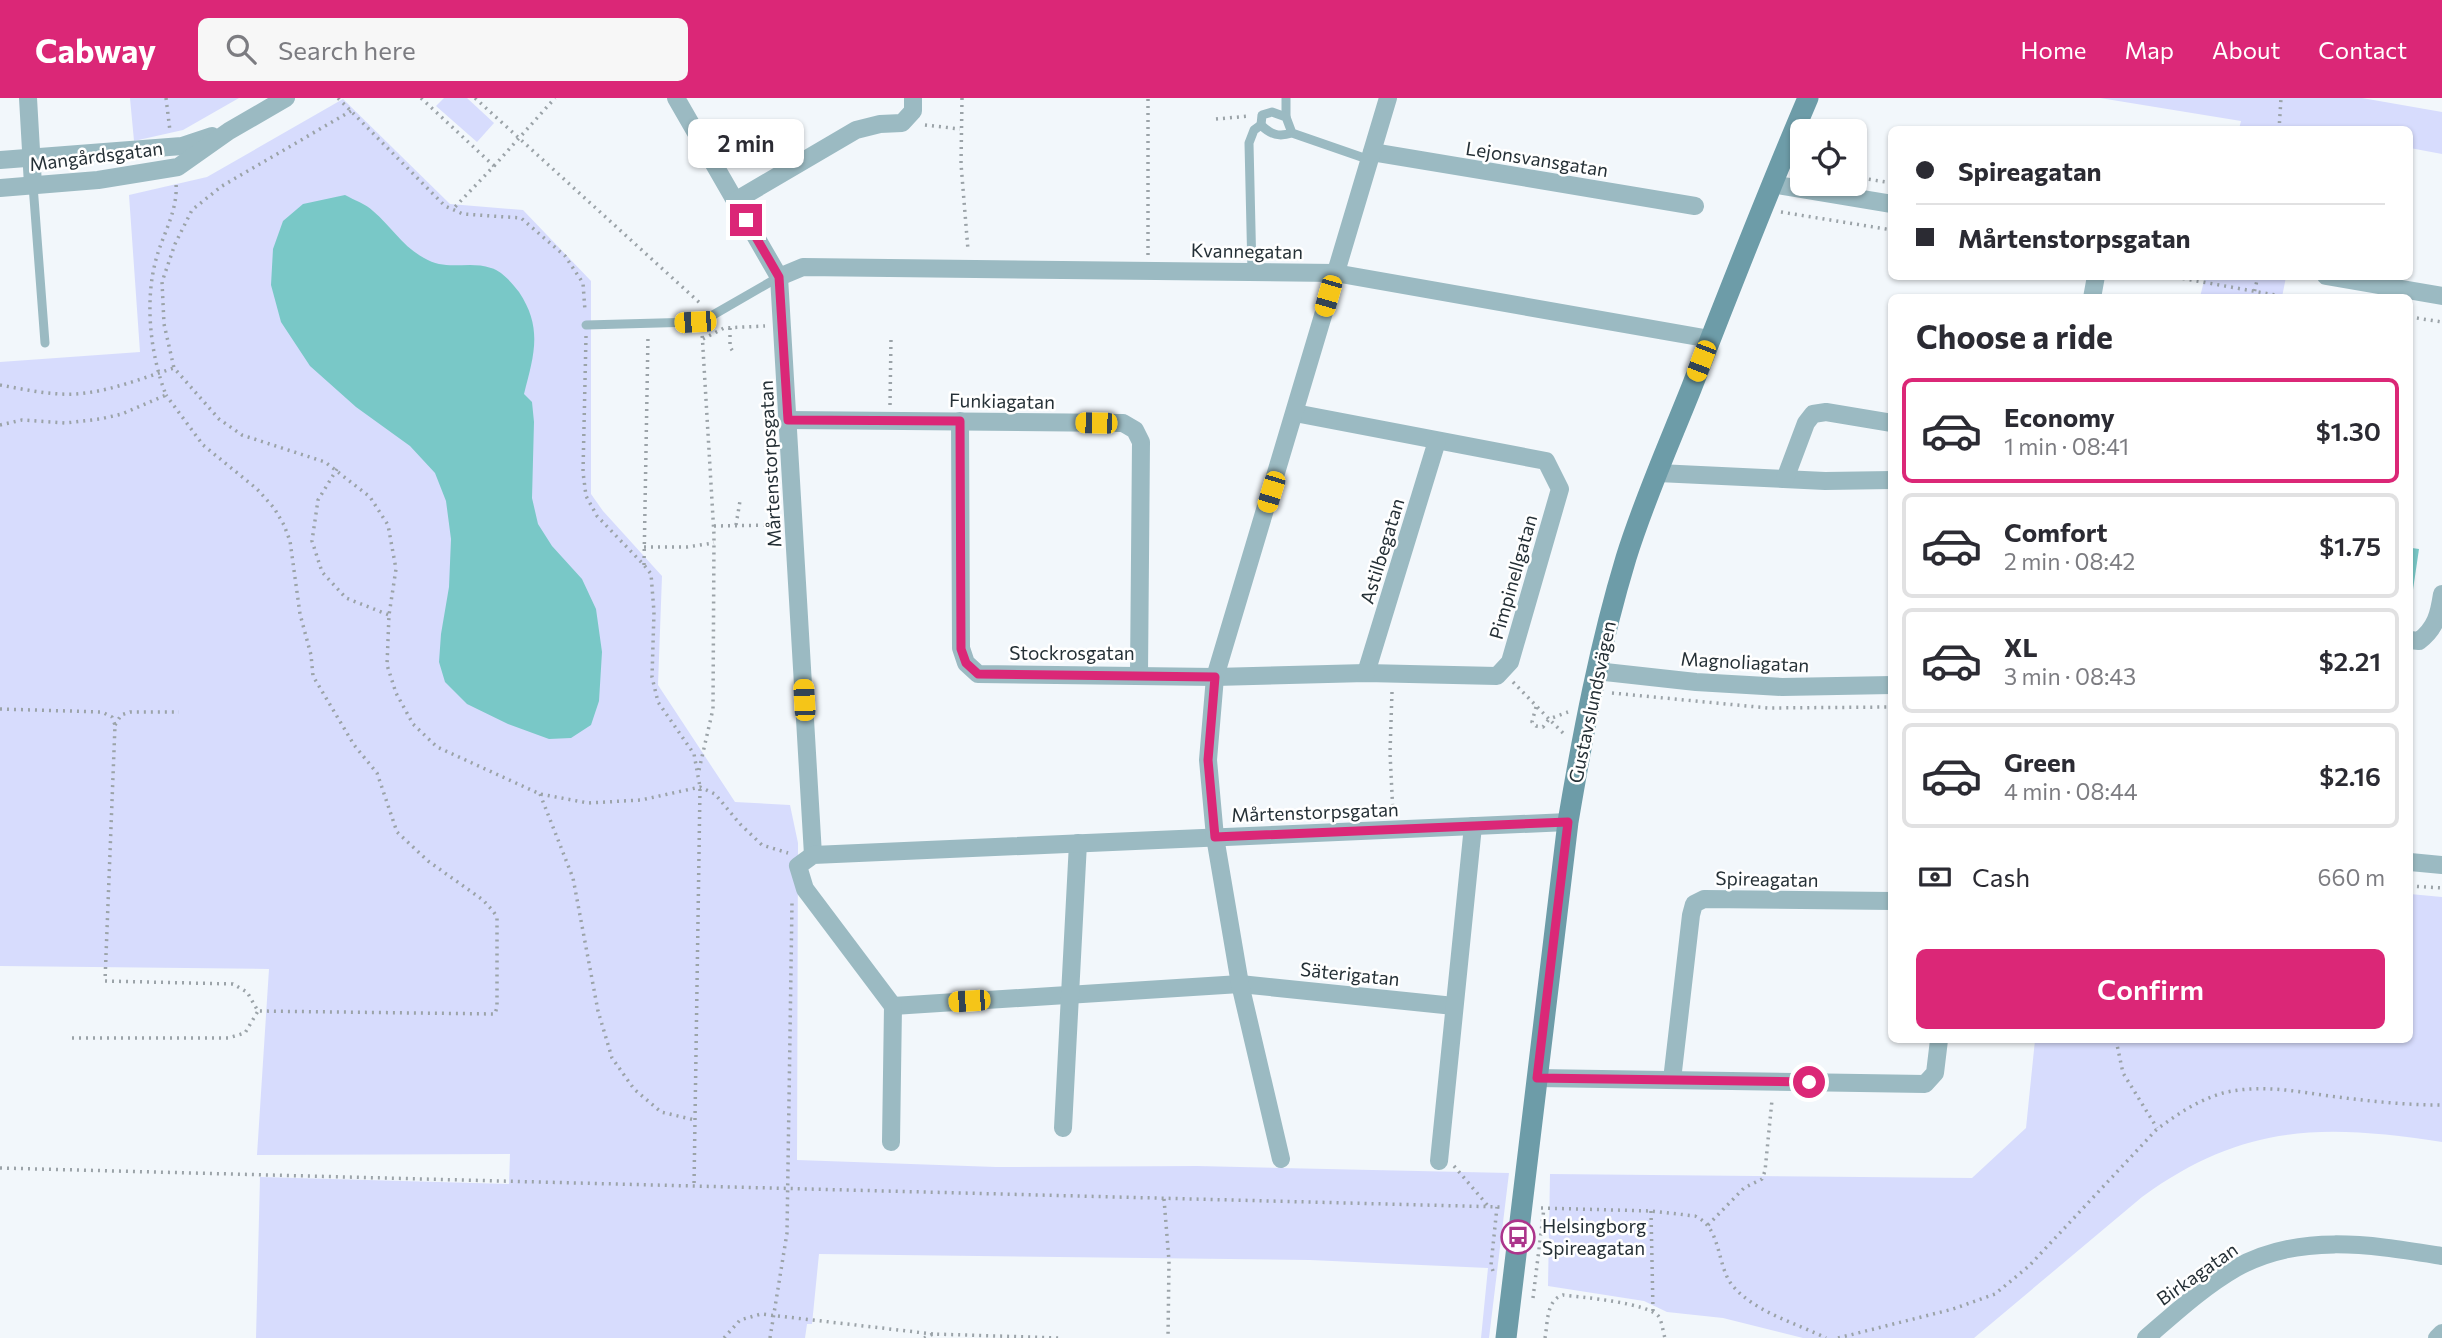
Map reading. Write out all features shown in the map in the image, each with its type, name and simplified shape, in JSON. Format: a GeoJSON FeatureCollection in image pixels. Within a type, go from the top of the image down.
{"type":"FeatureCollection","features":[{"type":"Feature","properties":{"kind":"street"},"geometry":{"type":"LineString","coordinates":[[28,98],[33,185]]}},
{"type":"Feature","properties":{"kind":"street","name":"Mangårdsgatan"},"geometry":{"type":"LineString","coordinates":[[0,188],[98,180],[174,168],[229,131],[286,98]]}},
{"type":"Feature","properties":{"kind":"street","name":"Mårtenstorpsgatan"},"geometry":{"type":"LineString","coordinates":[[676,98],[779,277],[813,855],[1568,822]]}},
{"type":"Feature","properties":{"kind":"street"},"geometry":{"type":"LineString","coordinates":[[735,201],[856,130],[880,124],[902,123],[913,111],[913,98]]}},
{"type":"Feature","properties":{"kind":"street"},"geometry":{"type":"LineString","coordinates":[[1281,1158],[1240,984],[1215,837],[1208,760],[1215,677],[1388,98]]}},
{"type":"Feature","properties":{"kind":"street","name":"Gustavslundsvägen"},"geometry":{"type":"LineString","coordinates":[[1506,1338],[1568,822],[1596,671],[1628,554],[1771,184],[1808,98]]}},
{"type":"Feature","properties":{"kind":"street","name":"Mangårdsgatan"},"geometry":{"type":"LineString","coordinates":[[0,160],[181,146],[229,131]]}},
{"type":"Feature","properties":{"kind":"street","name":"Lejonsvansgatan"},"geometry":{"type":"LineString","coordinates":[[1371,156],[1695,206]]}},
{"type":"Feature","properties":{"kind":"street"},"geometry":{"type":"LineString","coordinates":[[1771,184],[1888,203]]}},
{"type":"Feature","properties":{"kind":"street","name":"Kvannegatan"},"geometry":{"type":"LineString","coordinates":[[779,277],[803,267],[1335,273],[1710,339]]}},
{"type":"Feature","properties":{"kind":"street"},"geometry":{"type":"LineString","coordinates":[[2349,280],[2442,296]]}},
{"type":"Feature","properties":{"kind":"street"},"geometry":{"type":"LineString","coordinates":[[1785,479],[1806,423],[1813,414],[1826,412],[1888,422]]}},
{"type":"Feature","properties":{"kind":"street","name":"Pimpinellgatan"},"geometry":{"type":"LineString","coordinates":[[1215,677],[1366,673],[1497,676],[1510,662],[1560,489],[1546,461],[1295,414]]}},
{"type":"Feature","properties":{"kind":"street","name":"Funkiagatan"},"geometry":{"type":"LineString","coordinates":[[788,420],[1123,423],[1135,430],[1141,442],[1139,674]]}},
{"type":"Feature","properties":{"kind":"street","name":"Stockrosgatan"},"geometry":{"type":"LineString","coordinates":[[960,421],[961,649],[966,663],[978,674],[1215,677]]}},
{"type":"Feature","properties":{"kind":"street","name":"Astilbegatan"},"geometry":{"type":"LineString","coordinates":[[1366,673],[1437,441]]}},
{"type":"Feature","properties":{"kind":"street"},"geometry":{"type":"LineString","coordinates":[[1658,473],[1785,479],[1888,480]]}},
{"type":"Feature","properties":{"kind":"street"},"geometry":{"type":"LineString","coordinates":[[2413,640],[2419,641],[2430,633],[2438,618],[2442,594]]}},
{"type":"Feature","properties":{"kind":"street","name":"Magnoliagatan"},"geometry":{"type":"LineString","coordinates":[[1596,671],[1696,682],[1782,687],[1888,685]]}},
{"type":"Feature","properties":{"kind":"street"},"geometry":{"type":"LineString","coordinates":[[1439,1156],[1473,826]]}},
{"type":"Feature","properties":{"kind":"street"},"geometry":{"type":"LineString","coordinates":[[1063,1128],[1078,843]]}},
{"type":"Feature","properties":{"kind":"street"},"geometry":{"type":"LineString","coordinates":[[813,855],[798,866],[805,889],[893,1006],[891,1142]]}},
{"type":"Feature","properties":{"kind":"street"},"geometry":{"type":"LineString","coordinates":[[2413,862],[2442,865]]}},
{"type":"Feature","properties":{"kind":"street","name":"Spireagatan"},"geometry":{"type":"LineString","coordinates":[[1672,1080],[1694,904],[1704,899],[1888,901]]}},
{"type":"Feature","properties":{"kind":"street","name":"Säterigatan"},"geometry":{"type":"LineString","coordinates":[[893,1006],[1240,984],[1454,1006]]}},
{"type":"Feature","properties":{"kind":"street"},"geometry":{"type":"LineString","coordinates":[[1537,1078],[1925,1084],[1935,1073],[1939,1043]]}},
{"type":"Feature","properties":{"kind":"street","name":"Birkagatan"},"geometry":{"type":"LineString","coordinates":[[2146,1338],[2235,1268],[2258,1258],[2305,1246],[2336,1242],[2442,1255]]}},
{"type":"Feature","properties":{"kind":"street"},"geometry":{"type":"LineString","coordinates":[[2437,1338],[2442,1333]]}},
{"type":"Feature","properties":{"kind":"lane"},"geometry":{"type":"LineString","coordinates":[[1286,98],[1286,117],[1292,133]]}},
{"type":"Feature","properties":{"kind":"lane"},"geometry":{"type":"LineString","coordinates":[[1252,272],[1249,143],[1261,120],[1272,112],[1286,117]]}},
{"type":"Feature","properties":{"kind":"lane"},"geometry":{"type":"LineString","coordinates":[[1261,120],[1268,132],[1281,137],[1292,133],[1371,156]]}},
{"type":"Feature","properties":{"kind":"lane"},"geometry":{"type":"LineString","coordinates":[[33,185],[45,343]]}},
{"type":"Feature","properties":{"kind":"lane"},"geometry":{"type":"LineString","coordinates":[[586,325],[695,322],[713,315],[779,277]]}},
{"type":"Feature","properties":{"kind":"path"},"geometry":{"type":"LineString","coordinates":[[166,98],[172,147]]}},
{"type":"Feature","properties":{"kind":"path"},"geometry":{"type":"LineString","coordinates":[[338,98],[445,206],[463,214],[521,218],[565,256],[583,283],[586,325],[583,472],[586,496],[597,516],[651,574],[654,612],[652,677],[658,702],[694,754],[700,787],[694,1186]]}},
{"type":"Feature","properties":{"kind":"path"},"geometry":{"type":"LineString","coordinates":[[421,98],[494,166]]}},
{"type":"Feature","properties":{"kind":"path"},"geometry":{"type":"LineString","coordinates":[[475,98],[713,315]]}},
{"type":"Feature","properties":{"kind":"path"},"geometry":{"type":"LineString","coordinates":[[453,210],[555,98]]}},
{"type":"Feature","properties":{"kind":"path"},"geometry":{"type":"LineString","coordinates":[[962,98],[960,129],[970,270]]}},
{"type":"Feature","properties":{"kind":"path"},"geometry":{"type":"LineString","coordinates":[[1148,98],[1148,271]]}},
{"type":"Feature","properties":{"kind":"path"},"geometry":{"type":"LineString","coordinates":[[2279,126],[2281,98]]}},
{"type":"Feature","properties":{"kind":"path"},"geometry":{"type":"LineString","coordinates":[[351,111],[222,186],[192,210],[175,244],[162,282],[164,324],[174,368],[219,419],[242,435],[325,462],[370,497],[388,525],[396,569],[389,615],[387,665],[396,693],[413,724],[437,747],[540,794],[588,803],[641,800],[700,787],[715,794],[762,845],[790,854],[798,866]]}},
{"type":"Feature","properties":{"kind":"path"},"geometry":{"type":"LineString","coordinates":[[1216,119],[1261,120]]}},
{"type":"Feature","properties":{"kind":"path"},"geometry":{"type":"LineString","coordinates":[[902,123],[960,129]]}},
{"type":"Feature","properties":{"kind":"path"},"geometry":{"type":"LineString","coordinates":[[174,168],[177,197],[149,290],[157,373],[166,395],[203,446],[257,489],[274,508],[284,525],[290,541],[300,614],[311,655],[313,676],[354,745],[377,774],[397,832],[428,861],[483,900],[497,918],[495,1014],[258,1011]]}},
{"type":"Feature","properties":{"kind":"path"},"geometry":{"type":"LineString","coordinates":[[1867,179],[1888,182]]}},
{"type":"Feature","properties":{"kind":"path"},"geometry":{"type":"LineString","coordinates":[[1762,208],[1888,229]]}},
{"type":"Feature","properties":{"kind":"path"},"geometry":{"type":"LineString","coordinates":[[2190,280],[2267,294]]}},
{"type":"Feature","properties":{"kind":"path"},"geometry":{"type":"LineString","coordinates":[[2255,292],[2257,280]]}},
{"type":"Feature","properties":{"kind":"path"},"geometry":{"type":"LineString","coordinates":[[2413,317],[2442,322]]}},
{"type":"Feature","properties":{"kind":"path"},"geometry":{"type":"LineString","coordinates":[[698,773],[713,709],[714,526],[702,319]]}},
{"type":"Feature","properties":{"kind":"path"},"geometry":{"type":"LineString","coordinates":[[644,565],[648,325]]}},
{"type":"Feature","properties":{"kind":"path"},"geometry":{"type":"LineString","coordinates":[[703,339],[724,328],[783,326]]}},
{"type":"Feature","properties":{"kind":"path"},"geometry":{"type":"LineString","coordinates":[[730,328],[730,347],[734,353]]}},
{"type":"Feature","properties":{"kind":"path"},"geometry":{"type":"LineString","coordinates":[[890,421],[891,338]]}},
{"type":"Feature","properties":{"kind":"path"},"geometry":{"type":"LineString","coordinates":[[0,385],[51,394],[85,393],[126,384],[174,368]]}},
{"type":"Feature","properties":{"kind":"path"},"geometry":{"type":"LineString","coordinates":[[0,425],[22,420],[65,423],[100,419],[122,414],[166,395]]}},
{"type":"Feature","properties":{"kind":"path"},"geometry":{"type":"LineString","coordinates":[[337,470],[317,500],[312,541],[322,572],[346,598],[389,615]]}},
{"type":"Feature","properties":{"kind":"path"},"geometry":{"type":"LineString","coordinates":[[736,525],[740,501]]}},
{"type":"Feature","properties":{"kind":"path"},"geometry":{"type":"LineString","coordinates":[[714,526],[794,524]]}},
{"type":"Feature","properties":{"kind":"path"},"geometry":{"type":"LineString","coordinates":[[645,547],[687,547],[714,543]]}},
{"type":"Feature","properties":{"kind":"path"},"geometry":{"type":"LineString","coordinates":[[1503,670],[1564,734]]}},
{"type":"Feature","properties":{"kind":"path"},"geometry":{"type":"LineString","coordinates":[[1392,689],[1390,753],[1394,830]]}},
{"type":"Feature","properties":{"kind":"path"},"geometry":{"type":"LineString","coordinates":[[1536,707],[1532,723],[1543,727],[1549,719],[1577,710]]}},
{"type":"Feature","properties":{"kind":"path"},"geometry":{"type":"LineString","coordinates":[[0,709],[102,712],[112,716],[115,725],[105,981],[233,984],[247,992],[258,1011]]}},
{"type":"Feature","properties":{"kind":"path"},"geometry":{"type":"LineString","coordinates":[[115,725],[121,715],[130,712],[179,712]]}},
{"type":"Feature","properties":{"kind":"path"},"geometry":{"type":"LineString","coordinates":[[540,794],[573,878],[598,1011],[612,1058],[634,1089],[661,1112],[695,1120]]}},
{"type":"Feature","properties":{"kind":"path"},"geometry":{"type":"LineString","coordinates":[[2413,886],[2442,888]]}},
{"type":"Feature","properties":{"kind":"path"},"geometry":{"type":"LineString","coordinates":[[770,1338],[785,1254],[792,901]]}},
{"type":"Feature","properties":{"kind":"path"},"geometry":{"type":"LineString","coordinates":[[72,1038],[228,1038],[245,1033],[258,1011]]}},
{"type":"Feature","properties":{"kind":"path"},"geometry":{"type":"LineString","coordinates":[[2117,1043],[2123,1073],[2157,1129]]}},
{"type":"Feature","properties":{"kind":"path"},"geometry":{"type":"LineString","coordinates":[[1838,1338],[1964,1306],[1995,1294],[2029,1266],[2157,1129],[2182,1111],[2206,1099],[2252,1088],[2442,1105]]}},
{"type":"Feature","properties":{"kind":"path"},"geometry":{"type":"LineString","coordinates":[[1708,1225],[1735,1196],[1762,1179],[1773,1097]]}},
{"type":"Feature","properties":{"kind":"path"},"geometry":{"type":"LineString","coordinates":[[1439,1156],[1489,1207]]}},
{"type":"Feature","properties":{"kind":"path"},"geometry":{"type":"LineString","coordinates":[[0,1168],[1509,1208]]}},
{"type":"Feature","properties":{"kind":"path"},"geometry":{"type":"LineString","coordinates":[[1164,1199],[1168,1261],[1168,1338]]}},
{"type":"Feature","properties":{"kind":"path"},"geometry":{"type":"LineString","coordinates":[[1531,1208],[1687,1213],[1702,1219],[1714,1235],[1726,1274],[1742,1295],[1772,1313],[1826,1338]]}},
{"type":"Feature","properties":{"kind":"path"},"geometry":{"type":"LineString","coordinates":[[1651,1211],[1653,1312]]}},
{"type":"Feature","properties":{"kind":"path"},"geometry":{"type":"LineString","coordinates":[[1545,1338],[1551,1303],[1555,1297],[1563,1295],[1629,1304],[1653,1312],[1659,1317],[1665,1338]]}},
{"type":"Feature","properties":{"kind":"path"},"geometry":{"type":"LineString","coordinates":[[724,1338],[737,1322],[761,1314],[933,1334],[1060,1338]]}},
{"type":"Feature","properties":{"kind":"path"},"geometry":{"type":"LineString","coordinates":[[924,1338],[933,1334]]}},
{"type":"Feature","properties":{"kind":"shaded area"},"geometry":{"type":"Polygon","coordinates":[[[130,98],[239,98],[183,130],[134,141],[130,98]]]}},
{"type":"Feature","properties":{"kind":"shaded area"},"geometry":{"type":"Polygon","coordinates":[[[444,98],[467,98],[494,123],[477,142],[436,106],[444,98]]]}},
{"type":"Feature","properties":{"kind":"shaded area"},"geometry":{"type":"Polygon","coordinates":[[[2100,98],[2362,98],[2442,112],[2442,154],[2413,149],[2413,126],[2240,126],[2241,121],[2100,98]]]}},
{"type":"Feature","properties":{"kind":"shaded area"},"geometry":{"type":"Polygon","coordinates":[[[343,99],[450,204],[523,210],[591,281],[591,494],[662,576],[658,685],[735,802],[790,805],[798,843],[797,1160],[996,1167],[1197,1166],[1509,1173],[1489,1338],[1481,1338],[1488,1268],[1310,1260],[819,1254],[812,1324],[807,1324],[805,1338],[256,1338],[260,1177],[509,1184],[510,1154],[257,1155],[269,969],[0,966],[0,362],[140,352],[129,195],[207,177],[343,99]]]}},
{"type":"Feature","properties":{"kind":"shaded area"},"geometry":{"type":"Polygon","coordinates":[[[345,195],[370,209],[424,258],[441,264],[482,266],[499,272],[527,305],[534,330],[531,367],[524,394],[532,402],[534,422],[532,498],[538,524],[552,546],[582,579],[596,609],[602,652],[599,701],[591,725],[571,738],[549,739],[508,724],[467,704],[445,682],[439,662],[449,587],[451,539],[446,501],[435,473],[410,446],[356,407],[310,366],[281,322],[271,285],[273,249],[283,221],[303,204],[345,195]]]}},
{"type":"Feature","properties":{"kind":"shaded area"},"geometry":{"type":"Polygon","coordinates":[[[2204,280],[2285,280],[2283,294],[2201,294],[2204,280]]]}},
{"type":"Feature","properties":{"kind":"shaded area"},"geometry":{"type":"Polygon","coordinates":[[[2413,548],[2419,549],[2413,590],[2413,548]]]}},
{"type":"Feature","properties":{"kind":"shaded area"},"geometry":{"type":"Polygon","coordinates":[[[2413,894],[2442,897],[2442,1142],[2399,1136],[2322,1132],[2250,1142],[2215,1155],[2179,1173],[2142,1197],[1974,1338],[1803,1338],[1723,1318],[1667,1312],[1644,1301],[1548,1286],[1550,1174],[1972,1178],[2026,1128],[2035,1043],[2413,1043],[2413,894]]]}},
{"type":"Feature","properties":{"kind":"place","name":"Helsingborg Spireagatan"},"geometry":{"type":"Point","coordinates":[1518,1237]}},
{"type":"Feature","properties":{"kind":"route"},"geometry":{"type":"LineString","coordinates":[[746,220],[779,277],[788,420],[960,421],[961,649],[966,663],[978,674],[1215,677],[1208,760],[1215,837],[1568,822],[1537,1078],[1809,1082]]}}]}
